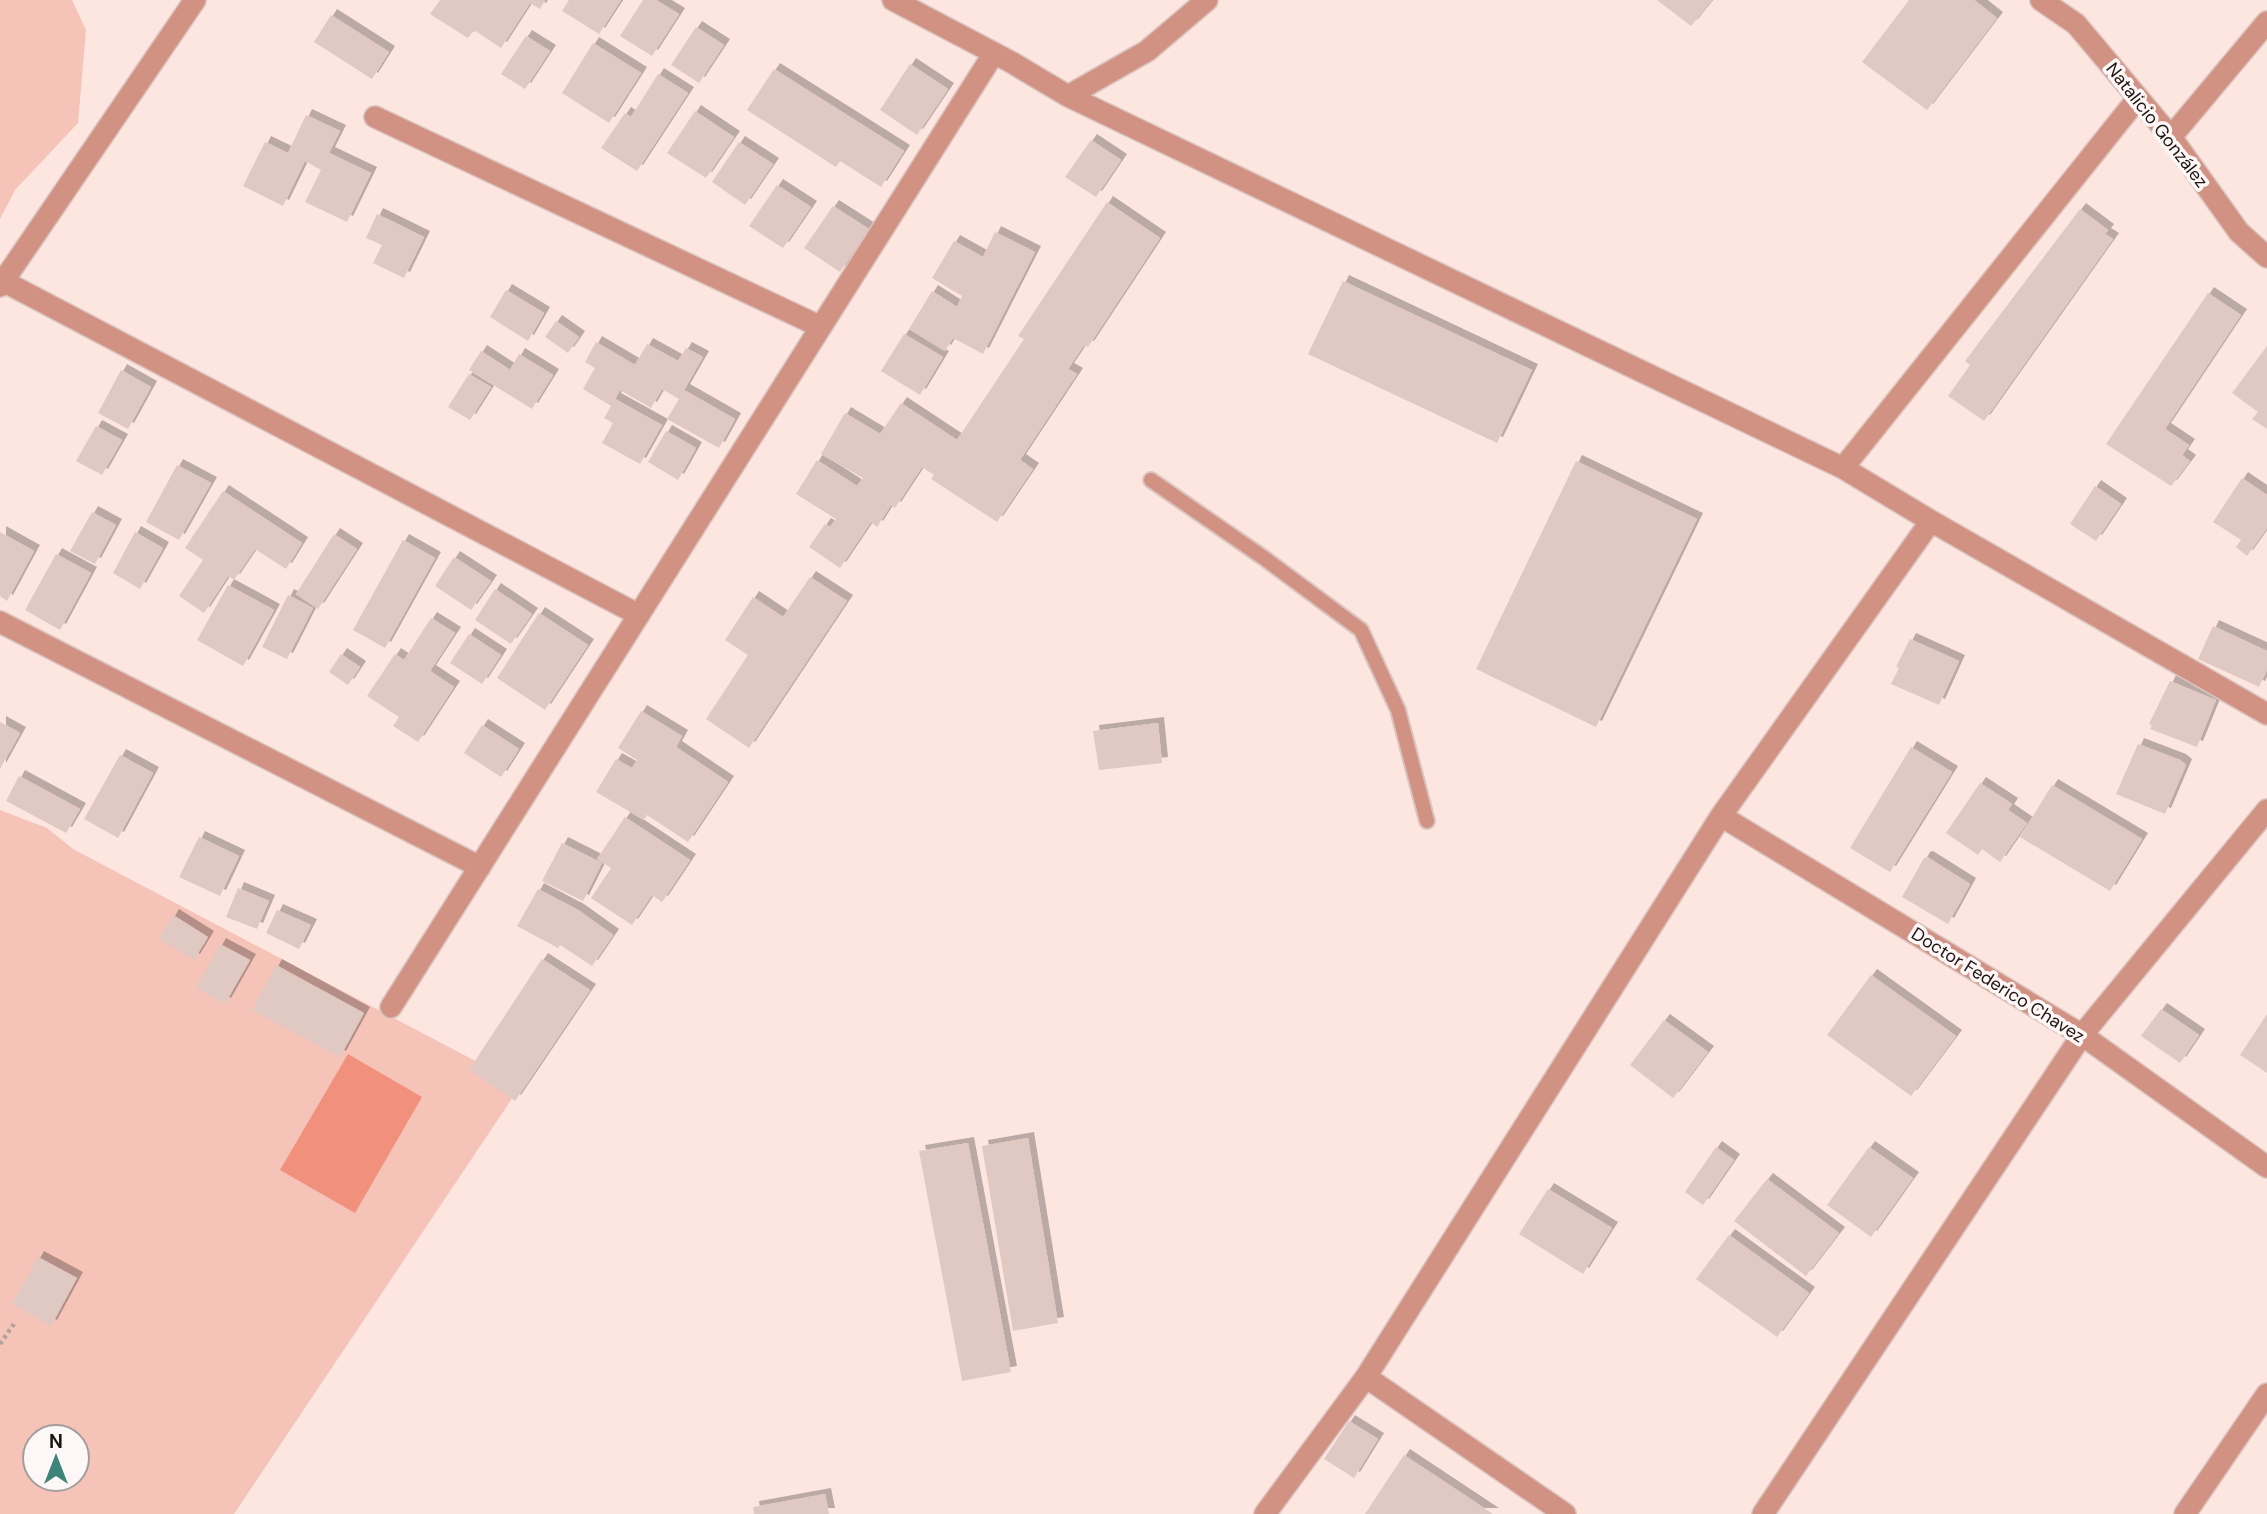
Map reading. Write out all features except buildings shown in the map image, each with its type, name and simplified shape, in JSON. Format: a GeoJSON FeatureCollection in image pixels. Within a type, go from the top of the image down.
{"type":"FeatureCollection","features":[{"type":"Feature","properties":{"kind":"street"},"geometry":{"type":"LineString","coordinates":[[195,0],[2,283],[639,615]]}},
{"type":"Feature","properties":{"kind":"street"},"geometry":{"type":"LineString","coordinates":[[893,0],[994,53],[1068,96],[1843,468],[2267,714]]}},
{"type":"Feature","properties":{"kind":"street"},"geometry":{"type":"LineString","coordinates":[[1068,96],[1147,51],[1206,0]]}},
{"type":"Feature","properties":{"kind":"street","name":"Natalicio González"},"geometry":{"type":"LineString","coordinates":[[2040,0],[2076,24],[2171,137],[2239,232],[2267,257]]}},
{"type":"Feature","properties":{"kind":"street"},"geometry":{"type":"LineString","coordinates":[[2171,137],[2267,22]]}},
{"type":"Feature","properties":{"kind":"street"},"geometry":{"type":"LineString","coordinates":[[391,1007],[994,53]]}},
{"type":"Feature","properties":{"kind":"street"},"geometry":{"type":"LineString","coordinates":[[1843,468],[2138,98]]}},
{"type":"Feature","properties":{"kind":"street"},"geometry":{"type":"LineString","coordinates":[[375,117],[821,327]]}},
{"type":"Feature","properties":{"kind":"street"},"geometry":{"type":"LineString","coordinates":[[1265,1514],[1366,1377],[1721,816],[1931,521]]}},
{"type":"Feature","properties":{"kind":"street"},"geometry":{"type":"LineString","coordinates":[[0,622],[480,867]]}},
{"type":"Feature","properties":{"kind":"street"},"geometry":{"type":"LineString","coordinates":[[1763,1514],[2082,1035],[2267,810]]}},
{"type":"Feature","properties":{"kind":"street","name":"Doctor Federico Chavez"},"geometry":{"type":"LineString","coordinates":[[1721,816],[2082,1035],[2267,1167]]}},
{"type":"Feature","properties":{"kind":"street"},"geometry":{"type":"LineString","coordinates":[[1366,1377],[1565,1514]]}},
{"type":"Feature","properties":{"kind":"street"},"geometry":{"type":"LineString","coordinates":[[2185,1514],[2267,1394]]}},
{"type":"Feature","properties":{"kind":"lane"},"geometry":{"type":"LineString","coordinates":[[1151,480],[1264,558],[1361,630],[1398,710],[1427,821]]}},
{"type":"Feature","properties":{"kind":"path"},"geometry":{"type":"LineString","coordinates":[[0,1344],[14,1324]]}},
{"type":"Feature","properties":{"kind":"shaded area"},"geometry":{"type":"Polygon","coordinates":[[[0,0],[72,0],[86,30],[78,123],[15,190],[0,219],[0,0]]]}},
{"type":"Feature","properties":{"kind":"shaded area"},"geometry":{"type":"Polygon","coordinates":[[[0,810],[47,828],[73,849],[521,1085],[234,1514],[0,1514],[0,810]]]}},
{"type":"Feature","properties":{"kind":"shaded area"},"geometry":{"type":"Polygon","coordinates":[[[348,1054],[422,1097],[355,1213],[280,1170],[348,1054]]]}}]}
